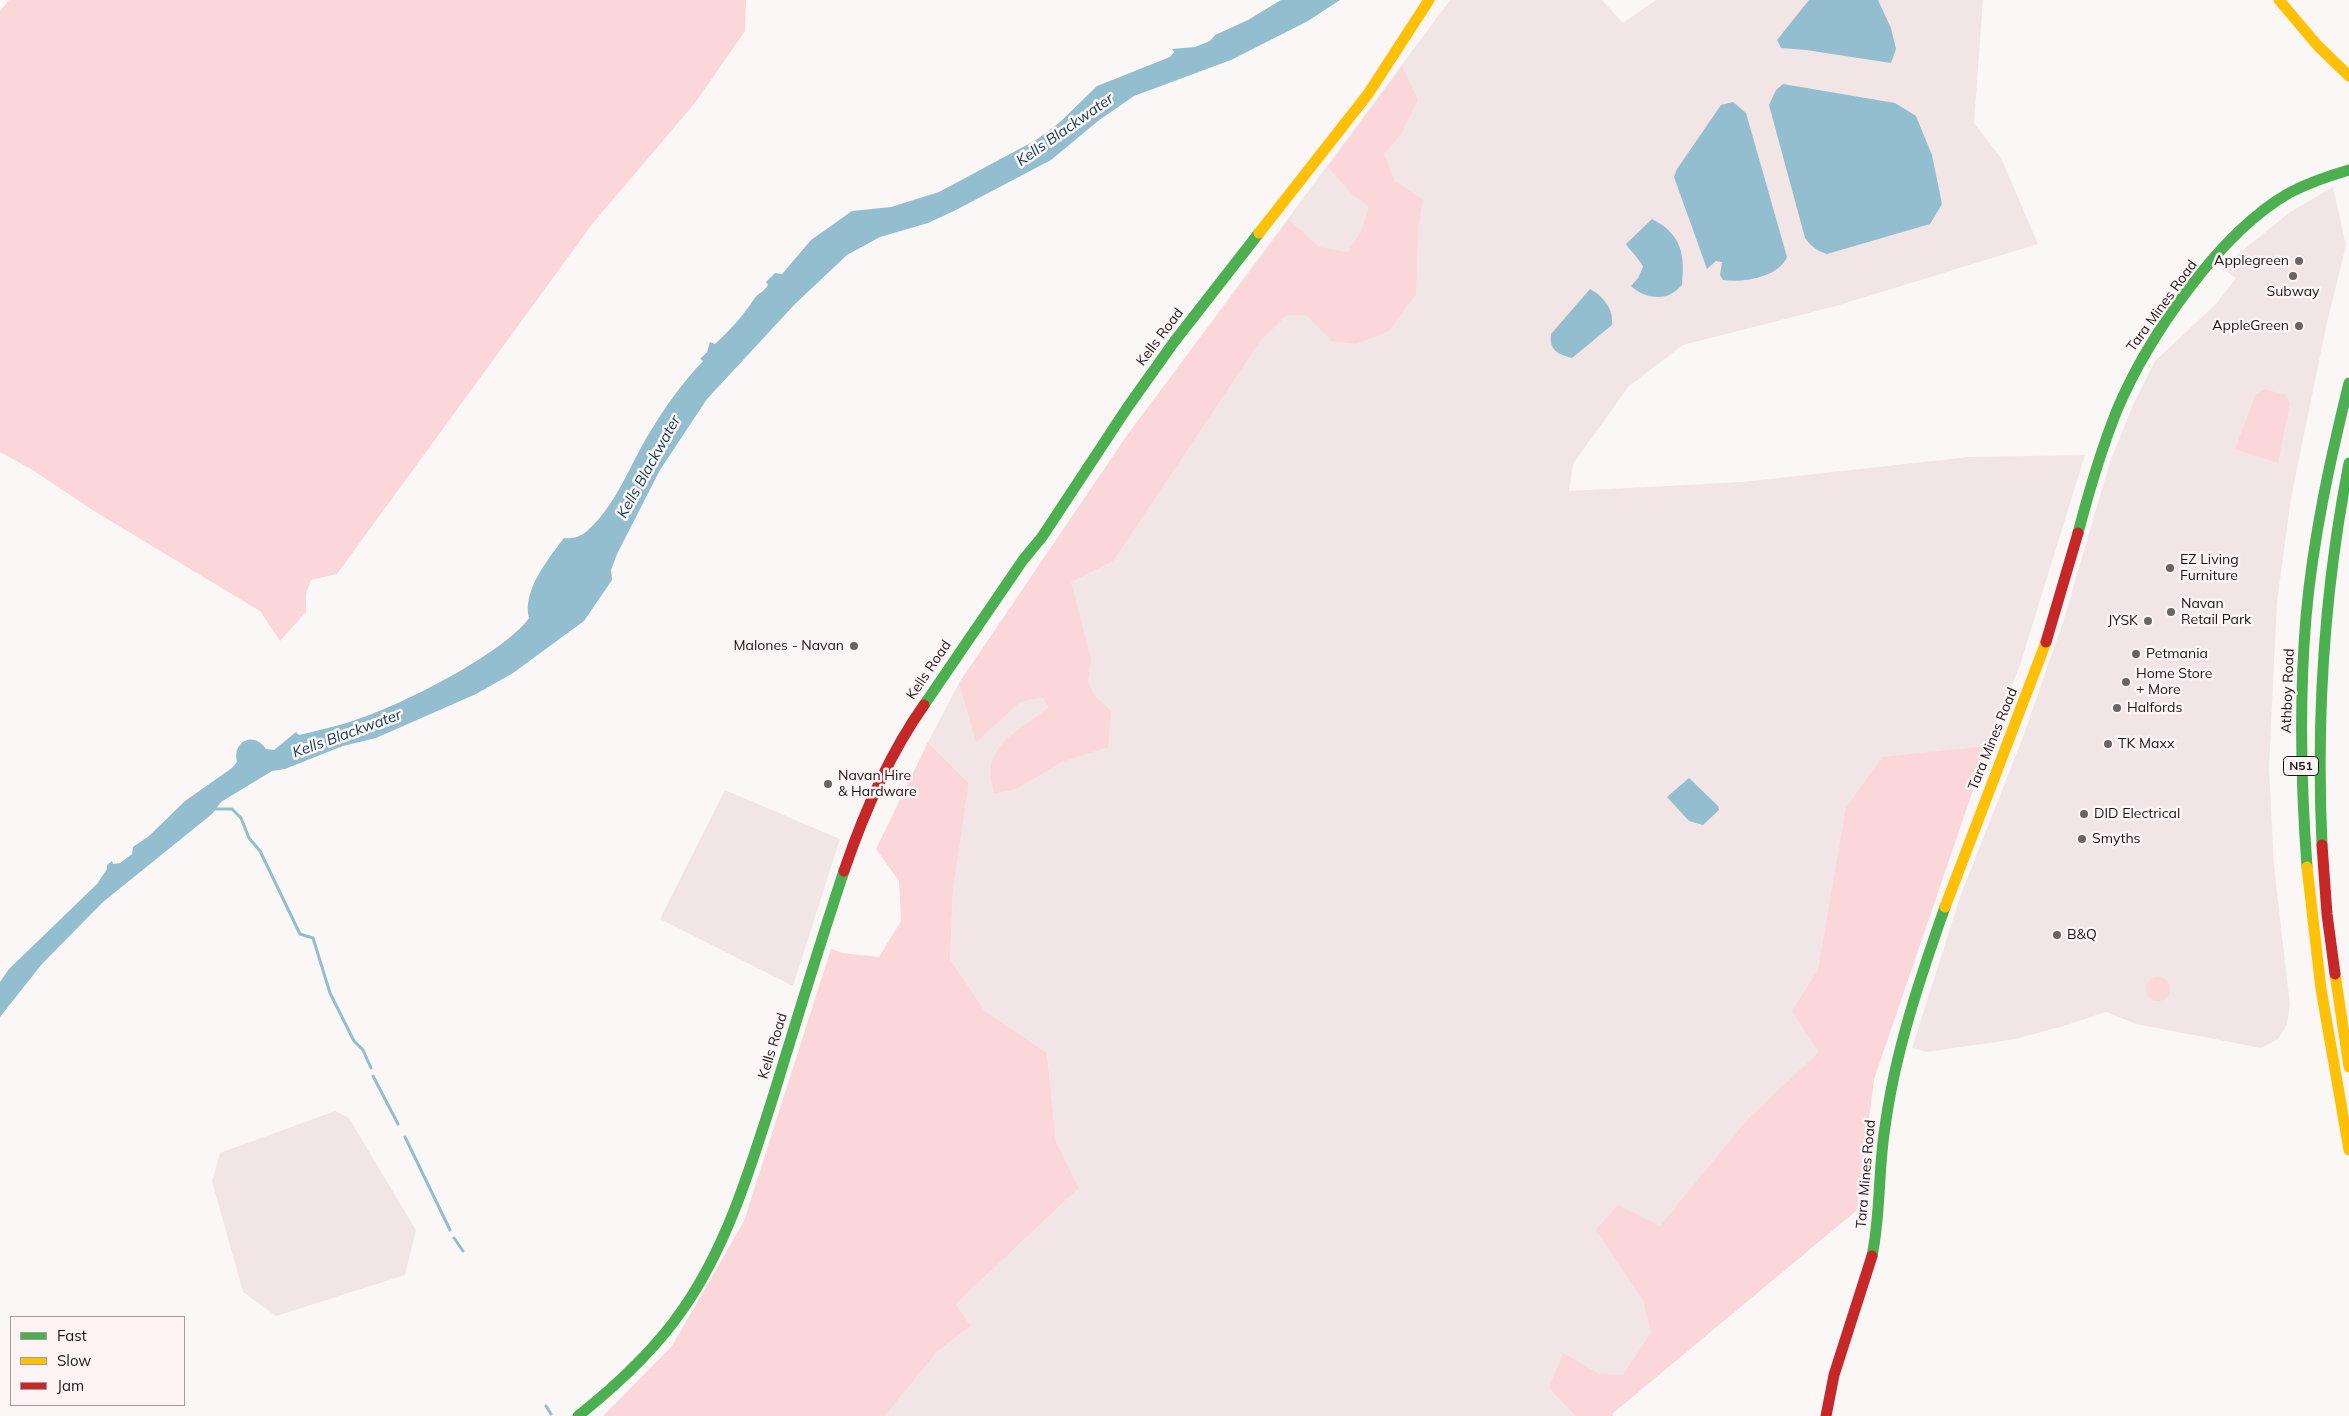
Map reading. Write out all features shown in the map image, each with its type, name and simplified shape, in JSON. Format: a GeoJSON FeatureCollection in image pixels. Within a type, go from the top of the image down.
{"type":"FeatureCollection","features":[{"type":"Feature","properties":{"kind":"main road","name":"Kells Road"},"geometry":{"type":"LineString","coordinates":[[578,1416],[618,1384],[665,1333],[689,1300],[717,1251],[754,1156],[856,835],[880,778],[913,720],[953,660],[1047,530],[1132,400],[1174,342],[1368,94],[1429,0]]}},
{"type":"Feature","properties":{"kind":"main road"},"geometry":{"type":"LineString","coordinates":[[2280,0],[2318,46],[2346,73]]}},
{"type":"Feature","properties":{"kind":"main road","name":"Tara Mines Road"},"geometry":{"type":"LineString","coordinates":[[1826,1416],[1835,1370],[1873,1253],[1883,1132],[1907,1028],[1954,881],[2042,654],[2094,476],[2120,402],[2140,361],[2169,318],[2215,258],[2255,217],[2276,200],[2306,183],[2323,176],[2349,170]]}},
{"type":"Feature","properties":{"kind":"main road","name":"Athboy Road"},"geometry":{"type":"LineString","coordinates":[[2349,383],[2334,442],[2307,606],[2301,769],[2306,868],[2317,975],[2349,1150]]}},
{"type":"Feature","properties":{"kind":"main road","name":"N51"},"geometry":{"type":"LineString","coordinates":[[2349,463],[2335,538],[2323,652],[2318,778],[2327,915],[2349,1067]]}},
{"type":"Feature","properties":{"kind":"shaded area"},"geometry":{"type":"Polygon","coordinates":[[[9,0],[746,0],[745,31],[695,103],[593,223],[337,574],[311,580],[306,594],[306,612],[280,641],[260,611],[94,511],[31,469],[0,452],[0,11],[9,0]]]}},
{"type":"Feature","properties":{"kind":"shaded area"},"geometry":{"type":"Polygon","coordinates":[[[1450,0],[1602,0],[1623,23],[1656,0],[1983,0],[1974,123],[2001,158],[2038,244],[1836,306],[1683,345],[1629,386],[1573,464],[1569,491],[1742,482],[1969,457],[2085,455],[2020,665],[1988,746],[1874,1079],[1857,1210],[1612,1414],[1613,1416],[885,1416],[938,1351],[971,1326],[956,1304],[1079,1188],[1056,1141],[1047,1053],[985,1011],[950,959],[953,890],[969,783],[928,742],[959,683],[1128,434],[1450,0]]]}},
{"type":"Feature","properties":{"kind":"shaded area"},"geometry":{"type":"Polygon","coordinates":[[[1402,66],[1418,100],[1401,134],[1384,154],[1395,181],[1423,200],[1418,229],[1416,294],[1389,331],[1356,344],[1332,341],[1306,315],[1287,315],[1260,341],[1113,561],[1071,582],[1091,659],[1088,680],[1093,694],[1111,711],[1108,747],[1062,762],[1016,789],[994,794],[991,770],[994,757],[999,748],[1014,733],[1049,707],[1042,697],[1020,702],[976,742],[959,683],[1128,434],[1289,220],[1319,247],[1347,252],[1361,232],[1369,207],[1350,192],[1328,167],[1402,66]]]}},
{"type":"Feature","properties":{"kind":"shaded area","name":"Navan Retail Park"},"geometry":{"type":"Polygon","coordinates":[[[2333,187],[2346,245],[2326,327],[2291,498],[2277,602],[2269,767],[2274,866],[2290,1005],[2287,1024],[2278,1039],[2261,1048],[2136,1024],[2106,1012],[2016,1039],[1926,1052],[1912,1048],[1960,897],[2023,737],[2063,622],[2110,462],[2133,405],[2155,361],[2216,304],[2236,278],[2221,268],[2290,212],[2333,187]]]}},
{"type":"Feature","properties":{"kind":"shaded area"},"geometry":{"type":"Polygon","coordinates":[[[2265,389],[2285,395],[2290,403],[2278,463],[2235,449],[2256,394],[2265,389]]]}},
{"type":"Feature","properties":{"kind":"shaded area"},"geometry":{"type":"Polygon","coordinates":[[[928,742],[969,783],[953,890],[950,959],[985,1011],[1047,1053],[1056,1141],[1079,1188],[956,1304],[971,1326],[938,1351],[885,1416],[603,1416],[672,1346],[744,1221],[831,949],[843,953],[879,957],[901,921],[899,881],[876,849],[928,742]]]}},
{"type":"Feature","properties":{"kind":"shaded area"},"geometry":{"type":"Polygon","coordinates":[[[1988,746],[1874,1079],[1857,1210],[1612,1414],[1613,1416],[1576,1416],[1549,1388],[1563,1353],[1599,1374],[1623,1375],[1651,1333],[1643,1300],[1596,1230],[1618,1205],[1660,1226],[1748,1119],[1819,1052],[1792,1011],[1818,970],[1846,808],[1882,757],[1988,746]]]}},
{"type":"Feature","properties":{"kind":"shaded area"},"geometry":{"type":"Polygon","coordinates":[[[725,790],[840,839],[793,986],[660,919],[725,790]]]}},
{"type":"Feature","properties":{"kind":"shaded area"},"geometry":{"type":"Polygon","coordinates":[[[2158,977],[2167,980],[2170,989],[2167,998],[2158,1001],[2149,998],[2146,989],[2149,980],[2158,977]]]}},
{"type":"Feature","properties":{"kind":"shaded area"},"geometry":{"type":"Polygon","coordinates":[[[335,1111],[349,1118],[416,1230],[405,1275],[276,1316],[243,1292],[212,1181],[220,1153],[335,1111]]]}},
{"type":"Feature","properties":{"kind":"water","name":"Kells Blackwater"},"geometry":{"type":"Polygon","coordinates":[[[1281,0],[1340,0],[1308,21],[1231,60],[1134,96],[1098,121],[1051,160],[954,211],[928,223],[880,237],[847,255],[795,304],[707,399],[660,470],[617,554],[611,570],[612,580],[584,621],[513,673],[476,694],[376,738],[343,746],[285,769],[272,771],[221,802],[212,814],[103,902],[42,964],[0,1017],[0,982],[9,969],[97,884],[107,869],[107,865],[112,861],[113,864],[120,863],[132,854],[133,847],[149,836],[185,801],[232,768],[237,762],[236,755],[238,749],[245,741],[255,740],[266,749],[274,750],[296,732],[299,735],[321,730],[377,712],[450,677],[497,647],[516,632],[529,618],[529,597],[544,565],[564,538],[574,538],[583,534],[598,520],[607,508],[662,413],[681,386],[703,361],[700,359],[707,352],[710,342],[715,344],[726,333],[768,285],[766,282],[775,273],[782,274],[811,240],[852,211],[891,207],[939,192],[1036,140],[1059,123],[1097,86],[1170,57],[1174,52],[1172,49],[1195,47],[1210,41],[1215,35],[1248,20],[1281,0]]]}},
{"type":"Feature","properties":{"kind":"water"},"geometry":{"type":"Polygon","coordinates":[[[1809,0],[1878,0],[1891,28],[1896,49],[1891,63],[1781,48],[1777,40],[1809,0]]]}},
{"type":"Feature","properties":{"kind":"water"},"geometry":{"type":"Polygon","coordinates":[[[1783,84],[1895,103],[1916,116],[1932,155],[1942,204],[1930,224],[1827,254],[1812,246],[1805,238],[1769,105],[1776,90],[1783,84]]]}},
{"type":"Feature","properties":{"kind":"water"},"geometry":{"type":"Polygon","coordinates":[[[1733,102],[1746,113],[1787,257],[1783,264],[1769,274],[1731,281],[1723,280],[1720,275],[1722,262],[1716,261],[1707,269],[1674,177],[1677,169],[1721,105],[1733,102]]]}},
{"type":"Feature","properties":{"kind":"water"},"geometry":{"type":"Polygon","coordinates":[[[1652,219],[1670,231],[1679,246],[1683,264],[1682,285],[1673,293],[1659,297],[1648,296],[1631,286],[1638,278],[1643,267],[1626,244],[1652,219]]]}},
{"type":"Feature","properties":{"kind":"water"},"geometry":{"type":"Polygon","coordinates":[[[1590,289],[1607,304],[1611,314],[1612,325],[1572,358],[1563,355],[1553,348],[1551,334],[1590,289]]]}},
{"type":"Feature","properties":{"kind":"water"},"geometry":{"type":"Polygon","coordinates":[[[1689,778],[1718,806],[1719,810],[1703,825],[1689,821],[1667,797],[1689,778]]]}},
{"type":"Feature","properties":{"kind":"waterway"},"geometry":{"type":"LineString","coordinates":[[214,809],[232,809],[241,818],[249,838],[260,851],[300,934],[313,938],[330,993],[354,1041],[363,1050],[371,1068]]}},
{"type":"Feature","properties":{"kind":"waterway"},"geometry":{"type":"LineString","coordinates":[[373,1076],[398,1124]]}},
{"type":"Feature","properties":{"kind":"waterway"},"geometry":{"type":"LineString","coordinates":[[405,1137],[450,1230]]}},
{"type":"Feature","properties":{"kind":"waterway"},"geometry":{"type":"LineString","coordinates":[[454,1238],[463,1251]]}},
{"type":"Feature","properties":{"kind":"waterway"},"geometry":{"type":"LineString","coordinates":[[546,1406],[551,1414]]}},
{"type":"Feature","properties":{"kind":"traffic: fast"},"geometry":{"type":"LineString","coordinates":[[2078,533],[2106,440],[2130,381],[2147,351],[2188,289],[2212,260],[2263,211],[2296,189],[2349,170]]}},
{"type":"Feature","properties":{"kind":"traffic: fast"},"geometry":{"type":"LineString","coordinates":[[924,705],[1023,560],[1042,537],[1127,408],[1174,342],[1259,233]]}},
{"type":"Feature","properties":{"kind":"traffic: fast"},"geometry":{"type":"LineString","coordinates":[[2307,867],[2303,805],[2302,742],[2302,680],[2306,617],[2323,499],[2349,383]]}},
{"type":"Feature","properties":{"kind":"traffic: fast"},"geometry":{"type":"LineString","coordinates":[[2322,845],[2320,749],[2324,653],[2333,558],[2349,463]]}},
{"type":"Feature","properties":{"kind":"traffic: fast"},"geometry":{"type":"LineString","coordinates":[[578,1416],[621,1379],[660,1339],[699,1285],[725,1233],[755,1152],[844,871]]}},
{"type":"Feature","properties":{"kind":"traffic: fast"},"geometry":{"type":"LineString","coordinates":[[1872,1256],[1877,1224],[1883,1143],[1889,1099],[1902,1043],[1918,988],[1945,907]]}},
{"type":"Feature","properties":{"kind":"traffic: slow"},"geometry":{"type":"LineString","coordinates":[[1259,233],[1368,94],[1429,0]]}},
{"type":"Feature","properties":{"kind":"traffic: slow"},"geometry":{"type":"LineString","coordinates":[[2279,0],[2318,46],[2349,76]]}},
{"type":"Feature","properties":{"kind":"traffic: slow"},"geometry":{"type":"LineString","coordinates":[[1945,907],[2046,642]]}},
{"type":"Feature","properties":{"kind":"traffic: slow"},"geometry":{"type":"LineString","coordinates":[[2307,867],[2321,989],[2349,1150]]}},
{"type":"Feature","properties":{"kind":"traffic: slow"},"geometry":{"type":"LineString","coordinates":[[2335,974],[2349,1067]]}},
{"type":"Feature","properties":{"kind":"traffic: jam"},"geometry":{"type":"LineString","coordinates":[[2046,642],[2078,533]]}},
{"type":"Feature","properties":{"kind":"traffic: jam"},"geometry":{"type":"LineString","coordinates":[[844,871],[860,827],[888,764],[924,705]]}},
{"type":"Feature","properties":{"kind":"traffic: jam"},"geometry":{"type":"LineString","coordinates":[[2322,845],[2327,914],[2335,974]]}},
{"type":"Feature","properties":{"kind":"traffic: jam"},"geometry":{"type":"LineString","coordinates":[[1826,1416],[1834,1375],[1872,1256]]}},
{"type":"Feature","properties":{"kind":"place","name":"Applegreen"},"geometry":{"type":"Point","coordinates":[2299,261]}},
{"type":"Feature","properties":{"kind":"place","name":"Subway"},"geometry":{"type":"Point","coordinates":[2293,276]}},
{"type":"Feature","properties":{"kind":"place","name":"AppleGreen"},"geometry":{"type":"Point","coordinates":[2299,326]}},
{"type":"Feature","properties":{"kind":"place","name":"EZ Living Furniture"},"geometry":{"type":"Point","coordinates":[2170,568]}},
{"type":"Feature","properties":{"kind":"place","name":"Navan Retail Park"},"geometry":{"type":"Point","coordinates":[2171,612]}},
{"type":"Feature","properties":{"kind":"place","name":"JYSK"},"geometry":{"type":"Point","coordinates":[2148,621]}},
{"type":"Feature","properties":{"kind":"place","name":"Malones - Navan"},"geometry":{"type":"Point","coordinates":[854,646]}},
{"type":"Feature","properties":{"kind":"place","name":"Petmania"},"geometry":{"type":"Point","coordinates":[2136,654]}},
{"type":"Feature","properties":{"kind":"place","name":"Home Store + More"},"geometry":{"type":"Point","coordinates":[2126,682]}},
{"type":"Feature","properties":{"kind":"place","name":"Halfords"},"geometry":{"type":"Point","coordinates":[2117,708]}},
{"type":"Feature","properties":{"kind":"place","name":"TK Maxx"},"geometry":{"type":"Point","coordinates":[2108,744]}},
{"type":"Feature","properties":{"kind":"place","name":"Navan Hire & Hardware"},"geometry":{"type":"Point","coordinates":[828,784]}},
{"type":"Feature","properties":{"kind":"place","name":"DID Electrical"},"geometry":{"type":"Point","coordinates":[2084,814]}},
{"type":"Feature","properties":{"kind":"place","name":"Smyths"},"geometry":{"type":"Point","coordinates":[2082,839]}},
{"type":"Feature","properties":{"kind":"place","name":"B&Q"},"geometry":{"type":"Point","coordinates":[2057,935]}}]}
